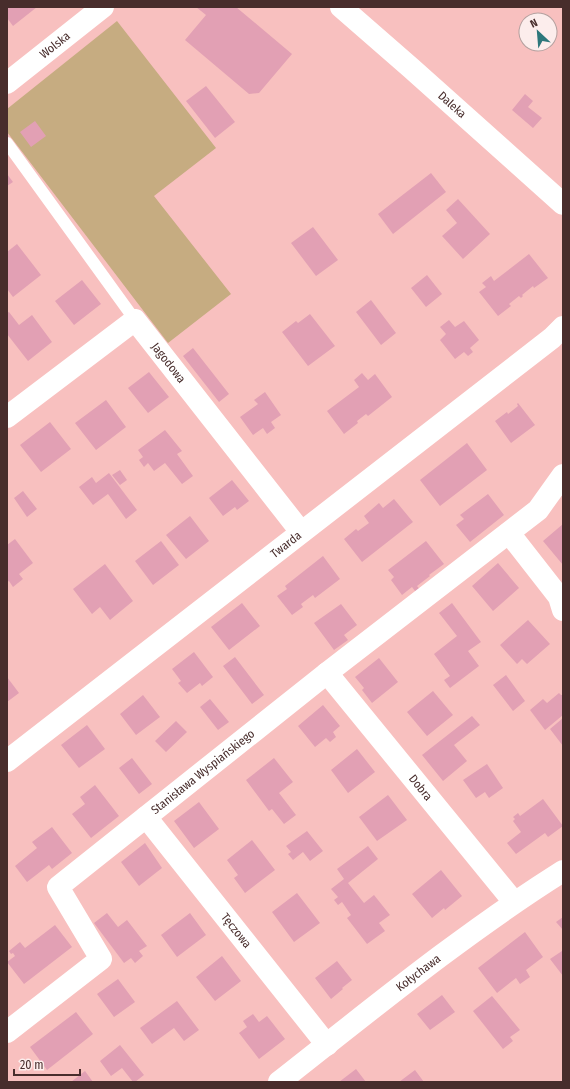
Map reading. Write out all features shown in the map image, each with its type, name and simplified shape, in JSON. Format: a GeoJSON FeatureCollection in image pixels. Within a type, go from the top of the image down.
{"type":"FeatureCollection","features":[{"type":"Feature","properties":{"kind":"street","name":"Wolska"},"geometry":{"type":"LineString","coordinates":[[7,83],[103,7]]}},
{"type":"Feature","properties":{"kind":"street","name":"Daleka"},"geometry":{"type":"LineString","coordinates":[[340,7],[411,68],[563,204]]}},
{"type":"Feature","properties":{"kind":"street"},"geometry":{"type":"LineString","coordinates":[[7,417],[135,320]]}},
{"type":"Feature","properties":{"kind":"street","name":"Jagodowa"},"geometry":{"type":"LineString","coordinates":[[135,320],[301,532]]}},
{"type":"Feature","properties":{"kind":"street","name":"Twarda"},"geometry":{"type":"LineString","coordinates":[[7,761],[546,343],[563,327]]}},
{"type":"Feature","properties":{"kind":"street","name":"Stanisława Wyspiańskiego"},"geometry":{"type":"LineString","coordinates":[[7,1032],[101,959],[58,887],[327,674],[538,510],[563,475]]}},
{"type":"Feature","properties":{"kind":"street"},"geometry":{"type":"LineString","coordinates":[[509,533],[559,597],[563,610]]}},
{"type":"Feature","properties":{"kind":"street","name":"Dobra"},"geometry":{"type":"LineString","coordinates":[[327,674],[514,902]]}},
{"type":"Feature","properties":{"kind":"street","name":"Tęczowa"},"geometry":{"type":"LineString","coordinates":[[146,817],[327,1045]]}},
{"type":"Feature","properties":{"kind":"street","name":"Kołychawa"},"geometry":{"type":"LineString","coordinates":[[279,1082],[473,931],[514,902],[563,871]]}},
{"type":"Feature","properties":{"kind":"lane"},"geometry":{"type":"LineString","coordinates":[[7,143],[135,320]]}},
{"type":"Feature","properties":{"kind":"shaded area"},"geometry":{"type":"Polygon","coordinates":[[[117,21],[216,148],[154,196],[231,294],[168,343],[7,132],[7,109],[117,21]]]}},
{"type":"Feature","properties":{"kind":"building"},"geometry":{"type":"Polygon","coordinates":[[[7,7],[37,7],[13,26],[7,18],[7,7]]]}},
{"type":"Feature","properties":{"kind":"building"},"geometry":{"type":"Polygon","coordinates":[[[196,7],[236,7],[292,54],[259,93],[249,94],[185,40],[206,15],[196,7]]]}},
{"type":"Feature","properties":{"kind":"building"},"geometry":{"type":"Polygon","coordinates":[[[206,86],[235,122],[215,138],[186,101],[206,86]]]}},
{"type":"Feature","properties":{"kind":"building"},"geometry":{"type":"Polygon","coordinates":[[[525,94],[533,101],[528,107],[542,118],[533,128],[512,110],[525,94]]]}},
{"type":"Feature","properties":{"kind":"building"},"geometry":{"type":"Polygon","coordinates":[[[35,121],[46,136],[31,147],[20,132],[35,121]]]}},
{"type":"Feature","properties":{"kind":"building"},"geometry":{"type":"Polygon","coordinates":[[[431,173],[446,192],[393,234],[378,214],[431,173]]]}},
{"type":"Feature","properties":{"kind":"building"},"geometry":{"type":"Polygon","coordinates":[[[7,174],[13,182],[7,186],[7,174]]]}},
{"type":"Feature","properties":{"kind":"building"},"geometry":{"type":"Polygon","coordinates":[[[458,199],[490,234],[463,259],[442,236],[457,223],[446,210],[458,199]]]}},
{"type":"Feature","properties":{"kind":"building"},"geometry":{"type":"Polygon","coordinates":[[[313,227],[338,260],[316,276],[291,243],[313,227]]]}},
{"type":"Feature","properties":{"kind":"building"},"geometry":{"type":"Polygon","coordinates":[[[17,244],[41,275],[13,297],[7,289],[7,252],[17,244]]]}},
{"type":"Feature","properties":{"kind":"building"},"geometry":{"type":"Polygon","coordinates":[[[529,254],[548,278],[534,288],[533,286],[522,295],[523,296],[521,298],[519,296],[509,304],[511,306],[498,316],[479,292],[486,287],[482,283],[491,276],[494,281],[529,254]]]}},
{"type":"Feature","properties":{"kind":"building"},"geometry":{"type":"Polygon","coordinates":[[[427,275],[442,294],[426,307],[411,288],[427,275]]]}},
{"type":"Feature","properties":{"kind":"building"},"geometry":{"type":"Polygon","coordinates":[[[82,280],[101,304],[74,325],[55,301],[82,280]]]}},
{"type":"Feature","properties":{"kind":"building"},"geometry":{"type":"Polygon","coordinates":[[[371,300],[396,333],[381,345],[356,312],[371,300]]]}},
{"type":"Feature","properties":{"kind":"building"},"geometry":{"type":"Polygon","coordinates":[[[9,312],[19,325],[32,315],[52,342],[28,361],[7,334],[7,313],[9,312]]]}},
{"type":"Feature","properties":{"kind":"building"},"geometry":{"type":"Polygon","coordinates":[[[310,314],[335,346],[308,366],[282,332],[296,321],[298,323],[310,314]]]}},
{"type":"Feature","properties":{"kind":"building"},"geometry":{"type":"Polygon","coordinates":[[[449,320],[455,327],[464,321],[479,340],[470,348],[473,352],[468,356],[464,352],[455,359],[440,340],[446,334],[440,327],[449,320]]]}},
{"type":"Feature","properties":{"kind":"building"},"geometry":{"type":"Polygon","coordinates":[[[193,348],[229,394],[219,402],[183,356],[193,348]]]}},
{"type":"Feature","properties":{"kind":"building"},"geometry":{"type":"Polygon","coordinates":[[[149,372],[169,397],[148,413],[128,388],[149,372]]]}},
{"type":"Feature","properties":{"kind":"building"},"geometry":{"type":"Polygon","coordinates":[[[362,373],[368,380],[375,374],[392,397],[368,416],[366,414],[357,421],[358,423],[344,434],[327,411],[359,387],[354,380],[362,373]]]}},
{"type":"Feature","properties":{"kind":"building"},"geometry":{"type":"Polygon","coordinates":[[[265,392],[281,415],[271,422],[275,428],[267,434],[263,428],[253,435],[240,417],[258,404],[254,400],[265,392]]]}},
{"type":"Feature","properties":{"kind":"building"},"geometry":{"type":"Polygon","coordinates":[[[106,400],[126,427],[96,450],[75,423],[106,400]]]}},
{"type":"Feature","properties":{"kind":"building"},"geometry":{"type":"Polygon","coordinates":[[[518,403],[535,425],[511,443],[495,421],[507,412],[508,414],[518,406],[518,403]]]}},
{"type":"Feature","properties":{"kind":"building"},"geometry":{"type":"Polygon","coordinates":[[[50,422],[71,449],[41,472],[20,445],[50,422]]]}},
{"type":"Feature","properties":{"kind":"building"},"geometry":{"type":"Polygon","coordinates":[[[165,430],[182,451],[177,454],[193,476],[182,484],[165,463],[154,471],[148,463],[144,467],[139,460],[143,457],[138,450],[165,430]]]}},
{"type":"Feature","properties":{"kind":"building"},"geometry":{"type":"Polygon","coordinates":[[[467,443],[487,470],[440,506],[420,480],[467,443]]]}},
{"type":"Feature","properties":{"kind":"building"},"geometry":{"type":"Polygon","coordinates":[[[120,470],[127,480],[120,485],[112,475],[120,470]]]}},
{"type":"Feature","properties":{"kind":"building"},"geometry":{"type":"Polygon","coordinates":[[[109,473],[137,510],[126,519],[108,494],[93,505],[79,487],[92,477],[96,483],[109,473]]]}},
{"type":"Feature","properties":{"kind":"building"},"geometry":{"type":"Polygon","coordinates":[[[232,480],[249,501],[237,510],[235,507],[223,516],[209,498],[232,480]]]}},
{"type":"Feature","properties":{"kind":"building"},"geometry":{"type":"Polygon","coordinates":[[[23,491],[37,509],[27,517],[14,498],[23,491]]]}},
{"type":"Feature","properties":{"kind":"building"},"geometry":{"type":"Polygon","coordinates":[[[488,494],[504,515],[470,542],[456,525],[464,519],[460,515],[488,494]]]}},
{"type":"Feature","properties":{"kind":"building"},"geometry":{"type":"Polygon","coordinates":[[[394,499],[413,522],[362,562],[344,539],[356,529],[358,531],[369,523],[364,516],[379,503],[383,508],[394,499]]]}},
{"type":"Feature","properties":{"kind":"building"},"geometry":{"type":"Polygon","coordinates":[[[190,516],[209,541],[186,559],[166,535],[190,516]]]}},
{"type":"Feature","properties":{"kind":"building"},"geometry":{"type":"Polygon","coordinates":[[[563,524],[563,565],[543,541],[563,524]]]}},
{"type":"Feature","properties":{"kind":"building"},"geometry":{"type":"Polygon","coordinates":[[[15,539],[33,563],[19,574],[23,579],[13,587],[9,581],[7,582],[7,545],[15,539]]]}},
{"type":"Feature","properties":{"kind":"building"},"geometry":{"type":"Polygon","coordinates":[[[161,541],[179,565],[153,585],[135,561],[161,541]]]}},
{"type":"Feature","properties":{"kind":"building"},"geometry":{"type":"Polygon","coordinates":[[[426,541],[444,564],[417,586],[422,592],[418,595],[412,587],[402,595],[391,580],[394,577],[388,570],[426,541]]]}},
{"type":"Feature","properties":{"kind":"building"},"geometry":{"type":"Polygon","coordinates":[[[323,556],[340,579],[315,598],[313,595],[301,604],[303,607],[292,615],[277,596],[287,589],[285,586],[323,556]]]}},
{"type":"Feature","properties":{"kind":"building"},"geometry":{"type":"Polygon","coordinates":[[[498,563],[519,588],[493,611],[472,586],[498,563]]]}},
{"type":"Feature","properties":{"kind":"building"},"geometry":{"type":"Polygon","coordinates":[[[105,564],[133,601],[110,620],[100,607],[92,614],[73,589],[105,564]]]}},
{"type":"Feature","properties":{"kind":"building"},"geometry":{"type":"Polygon","coordinates":[[[242,603],[260,626],[229,650],[211,627],[242,603]]]}},
{"type":"Feature","properties":{"kind":"building"},"geometry":{"type":"Polygon","coordinates":[[[452,603],[481,642],[468,651],[479,666],[450,688],[444,680],[450,676],[434,654],[457,636],[439,613],[452,603]]]}},
{"type":"Feature","properties":{"kind":"building"},"geometry":{"type":"Polygon","coordinates":[[[341,604],[357,625],[344,635],[348,640],[334,650],[314,623],[341,604]]]}},
{"type":"Feature","properties":{"kind":"building"},"geometry":{"type":"Polygon","coordinates":[[[528,620],[550,644],[527,664],[522,659],[517,664],[500,645],[528,620]]]}},
{"type":"Feature","properties":{"kind":"building"},"geometry":{"type":"Polygon","coordinates":[[[194,652],[213,677],[202,686],[200,683],[187,693],[178,683],[181,681],[172,669],[194,652]]]}},
{"type":"Feature","properties":{"kind":"building"},"geometry":{"type":"Polygon","coordinates":[[[235,657],[264,695],[252,704],[223,666],[235,657]]]}},
{"type":"Feature","properties":{"kind":"building"},"geometry":{"type":"Polygon","coordinates":[[[379,658],[398,682],[372,703],[362,690],[364,688],[355,677],[379,658]]]}},
{"type":"Feature","properties":{"kind":"building"},"geometry":{"type":"Polygon","coordinates":[[[506,675],[525,701],[513,711],[493,685],[506,675]]]}},
{"type":"Feature","properties":{"kind":"building"},"geometry":{"type":"Polygon","coordinates":[[[7,677],[19,693],[7,702],[7,677]]]}},
{"type":"Feature","properties":{"kind":"building"},"geometry":{"type":"Polygon","coordinates":[[[433,691],[453,715],[427,736],[407,712],[433,691]]]}},
{"type":"Feature","properties":{"kind":"building"},"geometry":{"type":"Polygon","coordinates":[[[559,693],[563,695],[563,715],[545,730],[530,710],[543,699],[547,703],[559,693]]]}},
{"type":"Feature","properties":{"kind":"building"},"geometry":{"type":"Polygon","coordinates":[[[143,695],[160,717],[136,735],[120,714],[143,695]]]}},
{"type":"Feature","properties":{"kind":"building"},"geometry":{"type":"Polygon","coordinates":[[[210,699],[229,722],[218,730],[200,707],[210,699]]]}},
{"type":"Feature","properties":{"kind":"building"},"geometry":{"type":"Polygon","coordinates":[[[323,705],[340,726],[333,732],[336,737],[330,742],[326,738],[315,747],[298,726],[323,705]]]}},
{"type":"Feature","properties":{"kind":"building"},"geometry":{"type":"Polygon","coordinates":[[[472,716],[480,725],[454,745],[467,761],[443,781],[422,755],[472,716]]]}},
{"type":"Feature","properties":{"kind":"building"},"geometry":{"type":"Polygon","coordinates":[[[563,718],[563,746],[550,729],[563,718]]]}},
{"type":"Feature","properties":{"kind":"building"},"geometry":{"type":"Polygon","coordinates":[[[176,721],[187,732],[166,752],[155,741],[176,721]]]}},
{"type":"Feature","properties":{"kind":"building"},"geometry":{"type":"Polygon","coordinates":[[[87,725],[105,749],[79,768],[61,745],[87,725]]]}},
{"type":"Feature","properties":{"kind":"building"},"geometry":{"type":"Polygon","coordinates":[[[357,749],[375,772],[348,793],[331,770],[357,749]]]}},
{"type":"Feature","properties":{"kind":"building"},"geometry":{"type":"Polygon","coordinates":[[[132,758],[152,784],[139,794],[119,768],[132,758]]]}},
{"type":"Feature","properties":{"kind":"building"},"geometry":{"type":"Polygon","coordinates":[[[274,758],[293,782],[279,793],[296,815],[284,824],[272,809],[269,811],[246,780],[274,758]]]}},
{"type":"Feature","properties":{"kind":"building"},"geometry":{"type":"Polygon","coordinates":[[[487,764],[503,788],[489,798],[485,792],[476,798],[463,780],[487,764]]]}},
{"type":"Feature","properties":{"kind":"building"},"geometry":{"type":"Polygon","coordinates":[[[95,785],[119,816],[91,838],[72,814],[85,804],[80,797],[95,785]]]}},
{"type":"Feature","properties":{"kind":"building"},"geometry":{"type":"Polygon","coordinates":[[[388,795],[407,820],[377,841],[359,817],[388,795]]]}},
{"type":"Feature","properties":{"kind":"building"},"geometry":{"type":"Polygon","coordinates":[[[543,799],[563,826],[548,837],[545,833],[516,854],[507,843],[521,832],[513,821],[515,819],[513,817],[518,813],[520,816],[543,799]]]}},
{"type":"Feature","properties":{"kind":"building"},"geometry":{"type":"Polygon","coordinates":[[[199,802],[219,829],[194,848],[174,821],[199,802]]]}},
{"type":"Feature","properties":{"kind":"building"},"geometry":{"type":"Polygon","coordinates":[[[52,827],[72,853],[52,869],[49,865],[27,882],[15,866],[37,848],[32,842],[52,827]]]}},
{"type":"Feature","properties":{"kind":"building"},"geometry":{"type":"Polygon","coordinates":[[[307,831],[323,851],[310,861],[303,852],[293,860],[288,854],[291,852],[286,846],[307,831]]]}},
{"type":"Feature","properties":{"kind":"building"},"geometry":{"type":"Polygon","coordinates":[[[252,840],[275,870],[245,893],[234,878],[238,875],[227,860],[252,840]]]}},
{"type":"Feature","properties":{"kind":"building"},"geometry":{"type":"Polygon","coordinates":[[[145,843],[162,868],[139,886],[121,862],[145,843]]]}},
{"type":"Feature","properties":{"kind":"building"},"geometry":{"type":"Polygon","coordinates":[[[368,846],[378,859],[348,883],[364,903],[374,895],[390,915],[379,923],[385,931],[367,944],[347,918],[351,915],[342,902],[338,905],[334,900],[338,897],[331,889],[344,879],[337,869],[368,846]]]}},
{"type":"Feature","properties":{"kind":"building"},"geometry":{"type":"Polygon","coordinates":[[[441,870],[462,896],[445,910],[444,908],[432,918],[412,894],[441,870]]]}},
{"type":"Feature","properties":{"kind":"building"},"geometry":{"type":"Polygon","coordinates":[[[297,893],[320,923],[294,942],[272,912],[297,893]]]}},
{"type":"Feature","properties":{"kind":"building"},"geometry":{"type":"Polygon","coordinates":[[[107,913],[118,927],[127,920],[147,946],[139,951],[143,956],[135,963],[131,958],[124,963],[94,923],[107,913]]]}},
{"type":"Feature","properties":{"kind":"building"},"geometry":{"type":"Polygon","coordinates":[[[190,913],[206,935],[177,957],[161,935],[190,913]]]}},
{"type":"Feature","properties":{"kind":"building"},"geometry":{"type":"Polygon","coordinates":[[[563,917],[563,930],[556,922],[563,917]]]}},
{"type":"Feature","properties":{"kind":"building"},"geometry":{"type":"Polygon","coordinates":[[[55,925],[72,947],[24,984],[7,962],[15,956],[9,951],[20,942],[25,948],[55,925]]]}},
{"type":"Feature","properties":{"kind":"building"},"geometry":{"type":"Polygon","coordinates":[[[525,932],[543,957],[526,970],[530,977],[520,984],[516,978],[497,993],[478,968],[525,932]]]}},
{"type":"Feature","properties":{"kind":"building"},"geometry":{"type":"Polygon","coordinates":[[[562,951],[563,952],[563,976],[550,959],[562,951]]]}},
{"type":"Feature","properties":{"kind":"building"},"geometry":{"type":"Polygon","coordinates":[[[222,956],[241,981],[215,1001],[196,977],[222,956]]]}},
{"type":"Feature","properties":{"kind":"building"},"geometry":{"type":"Polygon","coordinates":[[[337,961],[352,980],[331,999],[315,978],[337,961]]]}},
{"type":"Feature","properties":{"kind":"building"},"geometry":{"type":"Polygon","coordinates":[[[118,979],[135,1002],[114,1017],[97,994],[118,979]]]}},
{"type":"Feature","properties":{"kind":"building"},"geometry":{"type":"Polygon","coordinates":[[[442,995],[455,1012],[430,1030],[417,1014],[442,995]]]}},
{"type":"Feature","properties":{"kind":"building"},"geometry":{"type":"Polygon","coordinates":[[[492,996],[520,1030],[510,1037],[513,1041],[503,1049],[473,1011],[492,996]]]}},
{"type":"Feature","properties":{"kind":"building"},"geometry":{"type":"Polygon","coordinates":[[[177,1001],[199,1030],[184,1041],[174,1028],[152,1044],[140,1028],[177,1001]]]}},
{"type":"Feature","properties":{"kind":"building"},"geometry":{"type":"Polygon","coordinates":[[[76,1012],[93,1034],[47,1070],[30,1047],[76,1012]]]}},
{"type":"Feature","properties":{"kind":"building"},"geometry":{"type":"Polygon","coordinates":[[[253,1014],[259,1022],[267,1016],[285,1039],[259,1059],[239,1033],[247,1027],[243,1021],[253,1014]]]}},
{"type":"Feature","properties":{"kind":"building"},"geometry":{"type":"Polygon","coordinates":[[[120,1045],[144,1075],[135,1082],[133,1082],[122,1068],[111,1076],[100,1061],[120,1045]]]}},
{"type":"Feature","properties":{"kind":"building"},"geometry":{"type":"Polygon","coordinates":[[[356,1069],[366,1082],[339,1082],[356,1069]]]}},
{"type":"Feature","properties":{"kind":"building"},"geometry":{"type":"Polygon","coordinates":[[[415,1070],[424,1082],[399,1082],[415,1070]]]}},
{"type":"Feature","properties":{"kind":"building"},"geometry":{"type":"Polygon","coordinates":[[[85,1071],[93,1082],[71,1082],[85,1071]]]}}]}
